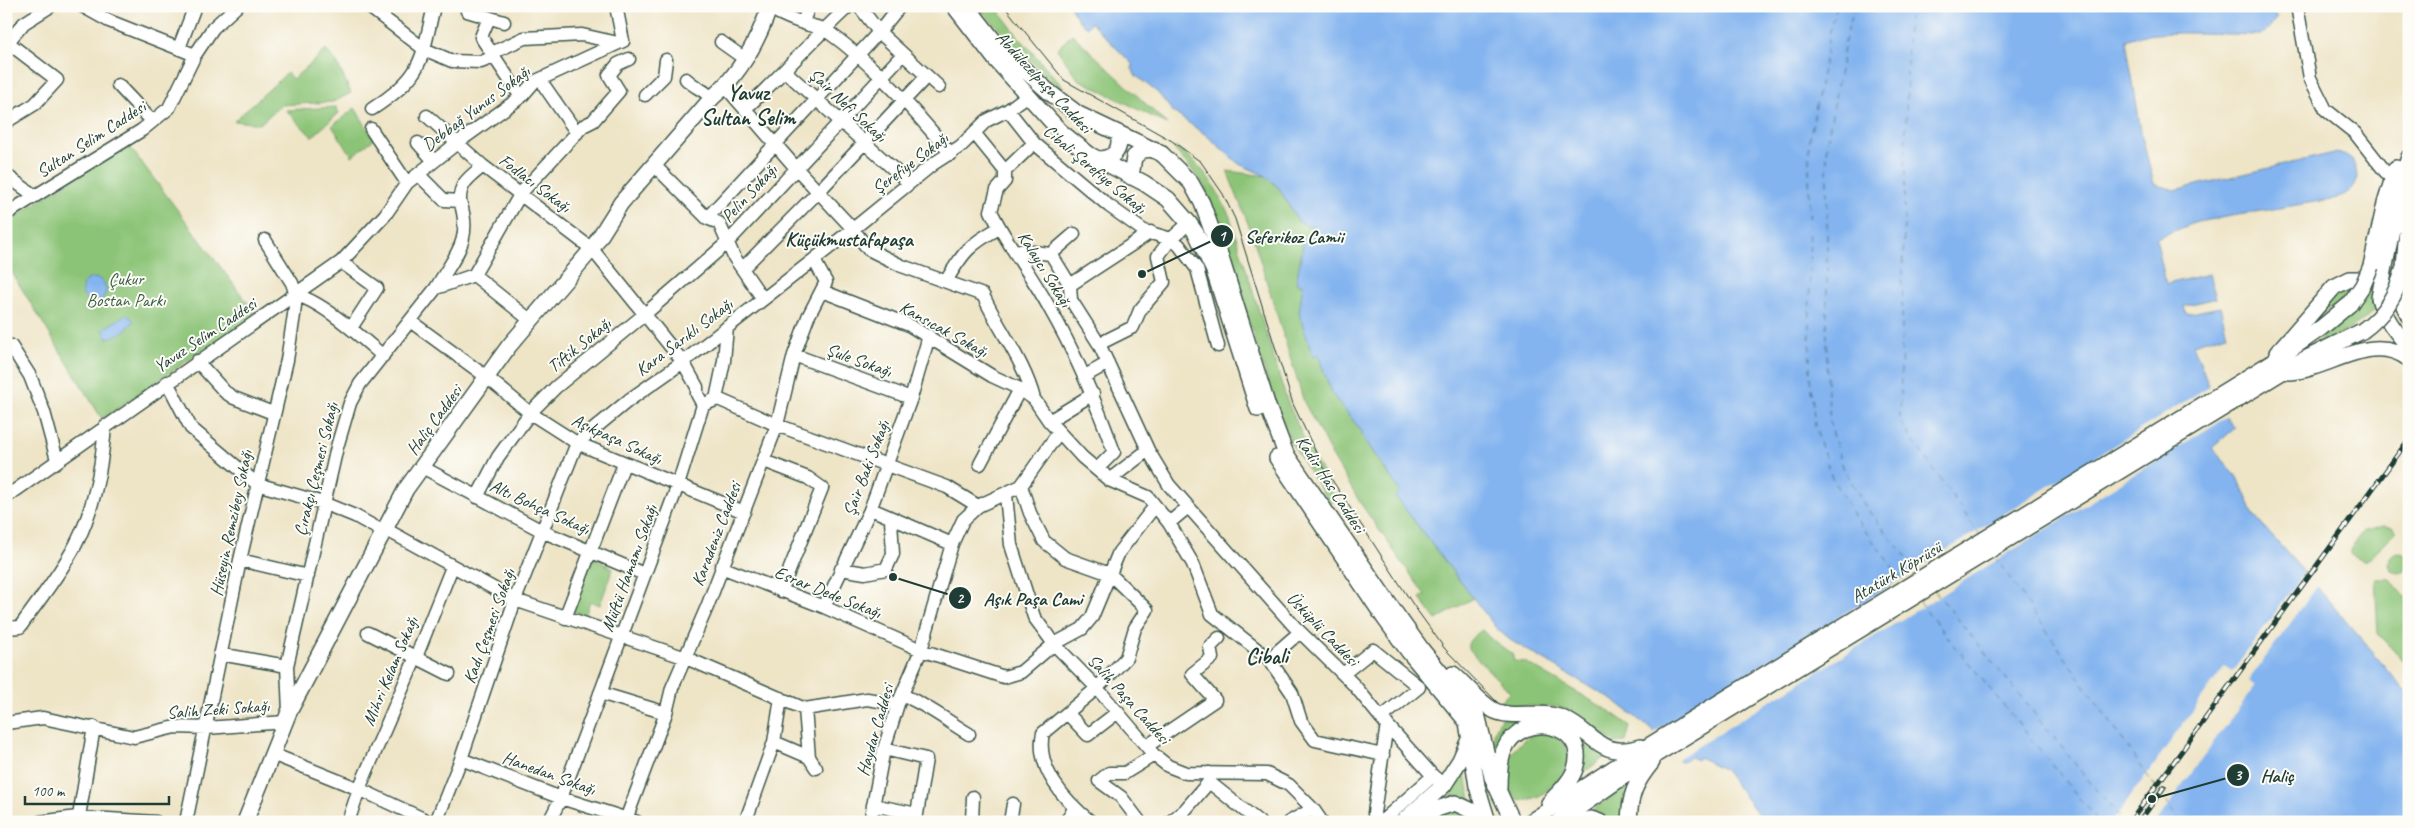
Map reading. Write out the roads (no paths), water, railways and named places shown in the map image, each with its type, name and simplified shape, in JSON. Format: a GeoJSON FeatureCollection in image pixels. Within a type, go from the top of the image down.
{"type":"FeatureCollection","features":[{"type":"Feature","properties":{"kind":"main road","name":"Abdülezelpaşa Caddesi"},"geometry":{"type":"LineString","coordinates":[[954,6],[990,54],[1060,132],[1078,147],[1097,159],[1168,199],[1189,223]]}},
{"type":"Feature","properties":{"kind":"main road","name":"Abdülezelpaşa Caddesi"},"geometry":{"type":"LineString","coordinates":[[967,6],[999,47],[1049,92],[1078,114],[1154,149]]}},
{"type":"Feature","properties":{"kind":"main road","name":"Haliç Caddesi"},"geometry":{"type":"LineString","coordinates":[[245,822],[287,717],[406,489],[530,320],[592,249],[622,203],[712,98],[725,86],[745,60],[769,7]]}},
{"type":"Feature","properties":{"kind":"main road"},"geometry":{"type":"LineString","coordinates":[[1097,159],[1112,157],[1116,154],[1119,144],[1118,133]]}},
{"type":"Feature","properties":{"kind":"main road"},"geometry":{"type":"LineString","coordinates":[[1131,177],[1134,157],[1143,150],[1154,149]]}},
{"type":"Feature","properties":{"kind":"main road","name":"Kadir Has Caddesi"},"geometry":{"type":"LineString","coordinates":[[1154,149],[1170,160],[1184,176],[1202,203],[1273,420],[1286,454],[1422,650],[1478,718],[1488,765],[1513,822]]}},
{"type":"Feature","properties":{"kind":"main road"},"geometry":{"type":"LineString","coordinates":[[2278,367],[2350,304],[2363,285],[2371,266],[2392,180],[2399,164],[2409,150]]}},
{"type":"Feature","properties":{"kind":"main road"},"geometry":{"type":"LineString","coordinates":[[2409,157],[2401,181],[2379,298],[2386,316],[2409,347]]}},
{"type":"Feature","properties":{"kind":"main road"},"geometry":{"type":"LineString","coordinates":[[2278,367],[2362,331],[2388,306],[2398,286],[2404,267],[2409,206]]}},
{"type":"Feature","properties":{"kind":"main road","name":"Kadir Has Caddesi"},"geometry":{"type":"LineString","coordinates":[[1189,223],[1196,233],[1214,271],[1254,396],[1279,462],[1394,632],[1463,715],[1470,736],[1477,786],[1488,822]]}},
{"type":"Feature","properties":{"kind":"main road"},"geometry":{"type":"LineString","coordinates":[[2278,367],[2281,348],[2334,286],[2350,279],[2357,279]]}},
{"type":"Feature","properties":{"kind":"main road"},"geometry":{"type":"LineString","coordinates":[[2278,367],[2309,368],[2380,347],[2396,351],[2409,359]]}},
{"type":"Feature","properties":{"kind":"main road","name":"Atatürk Köprüsü"},"geometry":{"type":"LineString","coordinates":[[1535,819],[1654,750],[2278,367]]}},
{"type":"Feature","properties":{"kind":"main road"},"geometry":{"type":"LineString","coordinates":[[1422,650],[1451,672],[1495,711],[1558,717],[1613,751],[1654,750]]}},
{"type":"Feature","properties":{"kind":"main road"},"geometry":{"type":"LineString","coordinates":[[1499,792],[1500,763],[1510,741],[1536,725],[1546,725],[1563,731],[1574,746],[1577,754],[1575,770],[1535,819]]}},
{"type":"Feature","properties":{"kind":"main road"},"geometry":{"type":"LineString","coordinates":[[1402,822],[1438,780],[1460,760],[1470,736]]}},
{"type":"Feature","properties":{"kind":"main road"},"geometry":{"type":"LineString","coordinates":[[1558,822],[1632,770],[1654,750]]}},
{"type":"Feature","properties":{"kind":"main road"},"geometry":{"type":"LineString","coordinates":[[1629,822],[1630,801],[1636,783],[1654,750]]}},
{"type":"Feature","properties":{"kind":"main road"},"geometry":{"type":"LineString","coordinates":[[1419,822],[1437,809],[1454,803],[1470,810],[1480,822]]}},
{"type":"Feature","properties":{"kind":"main road"},"geometry":{"type":"LineString","coordinates":[[1576,822],[1591,819],[1600,822]]}},
{"type":"Feature","properties":{"kind":"street"},"geometry":{"type":"LineString","coordinates":[[6,122],[35,104],[57,80],[7,42],[24,23],[51,6]]}},
{"type":"Feature","properties":{"kind":"street"},"geometry":{"type":"LineString","coordinates":[[82,6],[109,21],[195,55]]}},
{"type":"Feature","properties":{"kind":"street"},"geometry":{"type":"LineString","coordinates":[[179,48],[194,6]]}},
{"type":"Feature","properties":{"kind":"street","name":"Sultan Selim Caddesi"},"geometry":{"type":"LineString","coordinates":[[6,214],[152,121],[169,108],[195,55],[213,28],[237,6]]}},
{"type":"Feature","properties":{"kind":"street"},"geometry":{"type":"LineString","coordinates":[[368,6],[424,49],[452,61],[464,62],[481,62],[524,38],[582,35],[621,42],[616,6]]}},
{"type":"Feature","properties":{"kind":"street"},"geometry":{"type":"LineString","coordinates":[[372,109],[398,92],[423,58],[434,6]]}},
{"type":"Feature","properties":{"kind":"street"},"geometry":{"type":"LineString","coordinates":[[802,22],[809,6]]}},
{"type":"Feature","properties":{"kind":"street"},"geometry":{"type":"LineString","coordinates":[[745,109],[786,72],[849,6]]}},
{"type":"Feature","properties":{"kind":"street"},"geometry":{"type":"LineString","coordinates":[[859,6],[878,32],[939,87]]}},
{"type":"Feature","properties":{"kind":"street"},"geometry":{"type":"LineString","coordinates":[[707,218],[900,6]]}},
{"type":"Feature","properties":{"kind":"street"},"geometry":{"type":"LineString","coordinates":[[2297,6],[2310,78],[2326,110],[2355,133],[2392,180]]}},
{"type":"Feature","properties":{"kind":"street"},"geometry":{"type":"LineString","coordinates":[[769,7],[802,22],[825,29],[858,54],[906,100],[951,154]]}},
{"type":"Feature","properties":{"kind":"street"},"geometry":{"type":"LineString","coordinates":[[467,11],[504,22]]}},
{"type":"Feature","properties":{"kind":"street"},"geometry":{"type":"LineString","coordinates":[[489,18],[481,37],[521,97]]}},
{"type":"Feature","properties":{"kind":"street","name":"Debbağ Yunus Sokağı"},"geometry":{"type":"LineString","coordinates":[[407,183],[457,143],[521,97],[534,82],[621,42]]}},
{"type":"Feature","properties":{"kind":"street"},"geometry":{"type":"LineString","coordinates":[[721,42],[745,60]]}},
{"type":"Feature","properties":{"kind":"street","name":"Pelin Sokağı"},"geometry":{"type":"LineString","coordinates":[[728,242],[903,54]]}},
{"type":"Feature","properties":{"kind":"street"},"geometry":{"type":"LineString","coordinates":[[436,288],[474,275],[521,193],[583,126],[594,121],[619,91],[609,75],[618,64],[628,60]]}},
{"type":"Feature","properties":{"kind":"street"},"geometry":{"type":"LineString","coordinates":[[645,95],[664,76],[666,60]]}},
{"type":"Feature","properties":{"kind":"street","name":"Şair Nefi Sokağı"},"geometry":{"type":"LineString","coordinates":[[786,72],[817,98],[840,123],[909,184]]}},
{"type":"Feature","properties":{"kind":"street"},"geometry":{"type":"LineString","coordinates":[[743,268],[819,192],[863,143],[906,100],[926,76]]}},
{"type":"Feature","properties":{"kind":"street"},"geometry":{"type":"LineString","coordinates":[[686,79],[697,89],[706,91],[712,98]]}},
{"type":"Feature","properties":{"kind":"street"},"geometry":{"type":"LineString","coordinates":[[118,85],[152,121]]}},
{"type":"Feature","properties":{"kind":"street"},"geometry":{"type":"LineString","coordinates":[[725,86],[796,168],[853,229],[868,249],[902,266],[983,295],[997,324],[1028,378],[1034,399],[1049,421],[1082,457],[1110,480],[1148,497],[1169,523],[1193,564],[1212,614],[1269,659],[1292,694],[1301,721],[1315,740],[1383,755]]}},
{"type":"Feature","properties":{"kind":"street"},"geometry":{"type":"LineString","coordinates":[[545,87],[577,133]]}},
{"type":"Feature","properties":{"kind":"street","name":"Şerefiye Sokağı"},"geometry":{"type":"LineString","coordinates":[[814,260],[933,164],[951,154],[975,134],[986,121],[1008,110],[1028,95]]}},
{"type":"Feature","properties":{"kind":"street","name":"Cibali Şerefiye Sokağı"},"geometry":{"type":"LineString","coordinates":[[1008,110],[1034,143],[1109,206],[1144,231],[1170,239]]}},
{"type":"Feature","properties":{"kind":"street","name":"Fodlacı Sokağı"},"geometry":{"type":"LineString","coordinates":[[427,116],[483,166],[521,193],[592,249],[683,362],[703,405]]}},
{"type":"Feature","properties":{"kind":"street"},"geometry":{"type":"LineString","coordinates":[[371,129],[407,183]]}},
{"type":"Feature","properties":{"kind":"street"},"geometry":{"type":"LineString","coordinates":[[975,134],[1005,176],[1034,143]]}},
{"type":"Feature","properties":{"kind":"street"},"geometry":{"type":"LineString","coordinates":[[418,143],[434,161]]}},
{"type":"Feature","properties":{"kind":"street"},"geometry":{"type":"LineString","coordinates":[[654,165],[707,218],[719,223],[734,257],[763,300]]}},
{"type":"Feature","properties":{"kind":"street"},"geometry":{"type":"LineString","coordinates":[[418,174],[444,200],[460,201],[460,190],[468,179],[483,166]]}},
{"type":"Feature","properties":{"kind":"street"},"geometry":{"type":"LineString","coordinates":[[6,175],[35,196]]}},
{"type":"Feature","properties":{"kind":"street","name":"Kalaycı Sokağı"},"geometry":{"type":"LineString","coordinates":[[1005,176],[991,211],[999,228],[1050,309],[1093,394],[1114,452],[1098,468],[1110,480]]}},
{"type":"Feature","properties":{"kind":"street","name":"Yavuz Selim Caddesi"},"geometry":{"type":"LineString","coordinates":[[6,498],[56,460],[197,361],[296,295],[340,262],[385,215],[407,183]]}},
{"type":"Feature","properties":{"kind":"street","name":"Çırakçı Çeşmesi Sokağı"},"geometry":{"type":"LineString","coordinates":[[287,717],[287,666],[336,447],[350,403],[360,384],[436,288],[461,245],[466,232],[460,201]]}},
{"type":"Feature","properties":{"kind":"street"},"geometry":{"type":"LineString","coordinates":[[1099,344],[1133,327],[1140,310],[1164,282],[1158,256],[1170,239],[1189,223]]}},
{"type":"Feature","properties":{"kind":"street"},"geometry":{"type":"LineString","coordinates":[[946,281],[960,258],[974,242],[999,228]]}},
{"type":"Feature","properties":{"kind":"street"},"geometry":{"type":"LineString","coordinates":[[1070,285],[1151,232]]}},
{"type":"Feature","properties":{"kind":"street"},"geometry":{"type":"LineString","coordinates":[[1014,250],[1051,254],[1074,234]]}},
{"type":"Feature","properties":{"kind":"street"},"geometry":{"type":"LineString","coordinates":[[1170,239],[1179,245],[1198,268],[1218,346]]}},
{"type":"Feature","properties":{"kind":"street"},"geometry":{"type":"LineString","coordinates":[[265,240],[292,282],[296,295],[305,297],[351,328],[383,356]]}},
{"type":"Feature","properties":{"kind":"street","name":"Tiftik Sokağı"},"geometry":{"type":"LineString","coordinates":[[477,497],[498,457],[530,413],[556,387],[645,314],[728,242]]}},
{"type":"Feature","properties":{"kind":"street"},"geometry":{"type":"LineString","coordinates":[[1050,309],[1071,300],[1070,285],[1051,254]]}},
{"type":"Feature","properties":{"kind":"street"},"geometry":{"type":"LineString","coordinates":[[814,260],[826,282],[822,291]]}},
{"type":"Feature","properties":{"kind":"street","name":"Kara Sarıklı Sokağı"},"geometry":{"type":"LineString","coordinates":[[577,443],[629,400],[683,362],[814,260]]}},
{"type":"Feature","properties":{"kind":"street"},"geometry":{"type":"LineString","coordinates":[[340,262],[377,288],[351,328]]}},
{"type":"Feature","properties":{"kind":"street"},"geometry":{"type":"LineString","coordinates":[[474,275],[530,320]]}},
{"type":"Feature","properties":{"kind":"street","name":"Kansıcak Sokağı"},"geometry":{"type":"LineString","coordinates":[[822,291],[909,326],[929,336],[992,376],[1020,389]]}},
{"type":"Feature","properties":{"kind":"street","name":"Karadeniz Caddesi"},"geometry":{"type":"LineString","coordinates":[[629,820],[666,713],[672,688],[686,658],[764,461],[777,425],[794,355],[808,316],[822,291]]}},
{"type":"Feature","properties":{"kind":"street","name":"Hüseyin Remzibey Sokağı"},"geometry":{"type":"LineString","coordinates":[[186,822],[207,728],[220,654],[240,560],[273,413],[287,360],[296,295]]}},
{"type":"Feature","properties":{"kind":"street","name":"Üsküplü Caddesi"},"geometry":{"type":"LineString","coordinates":[[1071,300],[1099,344],[1148,450],[1169,485],[1300,632],[1343,674],[1438,780]]}},
{"type":"Feature","properties":{"kind":"street","name":"Aşıkpaşa Sokağı"},"geometry":{"type":"LineString","coordinates":[[410,321],[488,378],[530,413],[577,443],[744,512]]}},
{"type":"Feature","properties":{"kind":"street","name":"Müftü Hamamı Sokağı"},"geometry":{"type":"LineString","coordinates":[[550,822],[561,798],[678,485],[703,405],[716,399],[727,327]]}},
{"type":"Feature","properties":{"kind":"street","name":"Şair Baki Sokağı"},"geometry":{"type":"LineString","coordinates":[[824,607],[871,509],[911,398],[929,336]]}},
{"type":"Feature","properties":{"kind":"street"},"geometry":{"type":"LineString","coordinates":[[6,344],[11,346],[30,376],[44,412],[56,460]]}},
{"type":"Feature","properties":{"kind":"street","name":"Şule Sokağı"},"geometry":{"type":"LineString","coordinates":[[794,355],[911,398]]}},
{"type":"Feature","properties":{"kind":"street"},"geometry":{"type":"LineString","coordinates":[[197,361],[225,392],[234,398],[273,413]]}},
{"type":"Feature","properties":{"kind":"street"},"geometry":{"type":"LineString","coordinates":[[1085,376],[1108,363]]}},
{"type":"Feature","properties":{"kind":"street"},"geometry":{"type":"LineString","coordinates":[[168,382],[191,428],[257,484],[323,503],[355,516],[515,600],[686,658],[805,709],[867,699],[900,699],[920,702],[936,715],[969,734]]}},
{"type":"Feature","properties":{"kind":"street"},"geometry":{"type":"LineString","coordinates":[[980,464],[1020,389],[1034,399]]}},
{"type":"Feature","properties":{"kind":"street"},"geometry":{"type":"LineString","coordinates":[[1049,421],[1093,394]]}},
{"type":"Feature","properties":{"kind":"street"},"geometry":{"type":"LineString","coordinates":[[703,405],[718,399],[777,425],[947,487],[978,506],[1006,495],[1021,486],[1059,432]]}},
{"type":"Feature","properties":{"kind":"street"},"geometry":{"type":"LineString","coordinates":[[6,628],[20,627],[75,546],[85,525],[100,466],[105,426]]}},
{"type":"Feature","properties":{"kind":"street","name":"Kadı Çeşmesi Sokağı"},"geometry":{"type":"LineString","coordinates":[[436,822],[461,759],[515,600],[544,532],[577,443]]}},
{"type":"Feature","properties":{"kind":"street"},"geometry":{"type":"LineString","coordinates":[[1110,480],[1148,450]]}},
{"type":"Feature","properties":{"kind":"street"},"geometry":{"type":"LineString","coordinates":[[764,461],[808,478],[822,488],[781,591]]}},
{"type":"Feature","properties":{"kind":"street"},"geometry":{"type":"LineString","coordinates":[[565,618],[624,464]]}},
{"type":"Feature","properties":{"kind":"street","name":"Altı Bohça Sokağı"},"geometry":{"type":"LineString","coordinates":[[422,466],[544,532],[644,574]]}},
{"type":"Feature","properties":{"kind":"street"},"geometry":{"type":"LineString","coordinates":[[1021,486],[1030,514],[1044,541],[1065,558],[1110,574],[1147,610],[1136,628],[1126,658],[1097,688],[1043,733],[1042,740],[1048,772],[1074,809],[1091,822]]}},
{"type":"Feature","properties":{"kind":"street","name":"Salih Paşa Caddesi"},"geometry":{"type":"LineString","coordinates":[[1006,495],[1011,545],[1034,617],[1054,644],[1097,688],[1150,750],[1168,766],[1186,773],[1209,778],[1267,774],[1289,785],[1313,809],[1322,822]]}},
{"type":"Feature","properties":{"kind":"street","name":"Haydar Caddesi"},"geometry":{"type":"LineString","coordinates":[[870,822],[884,748],[900,699],[921,650],[952,544],[963,520],[978,506]]}},
{"type":"Feature","properties":{"kind":"street","name":"Esrar Dede Sokağı"},"geometry":{"type":"LineString","coordinates":[[721,567],[824,607],[921,650],[1004,677],[1021,672],[1054,644],[1082,629],[1092,617],[1119,552],[1155,506]]}},
{"type":"Feature","properties":{"kind":"street"},"geometry":{"type":"LineString","coordinates":[[1169,523],[1188,507]]}},
{"type":"Feature","properties":{"kind":"street"},"geometry":{"type":"LineString","coordinates":[[871,509],[891,520],[952,544]]}},
{"type":"Feature","properties":{"kind":"street"},"geometry":{"type":"LineString","coordinates":[[841,569],[866,573],[886,569],[893,554],[891,520]]}},
{"type":"Feature","properties":{"kind":"street"},"geometry":{"type":"LineString","coordinates":[[240,560],[308,576]]}},
{"type":"Feature","properties":{"kind":"street","name":"Mihri Kelam Sokağı"},"geometry":{"type":"LineString","coordinates":[[348,822],[359,789],[416,657],[452,567]]}},
{"type":"Feature","properties":{"kind":"street"},"geometry":{"type":"LineString","coordinates":[[1269,659],[1300,632]]}},
{"type":"Feature","properties":{"kind":"street"},"geometry":{"type":"LineString","coordinates":[[368,633],[449,674]]}},
{"type":"Feature","properties":{"kind":"street"},"geometry":{"type":"LineString","coordinates":[[1137,820],[1121,797],[1100,781],[1109,773],[1125,773],[1150,750],[1215,700],[1192,674],[1212,658],[1210,646],[1219,638]]}},
{"type":"Feature","properties":{"kind":"street"},"geometry":{"type":"LineString","coordinates":[[1343,674],[1373,650],[1420,687],[1384,721],[1383,755],[1374,814],[1375,822]]}},
{"type":"Feature","properties":{"kind":"street"},"geometry":{"type":"LineString","coordinates":[[220,654],[287,666]]}},
{"type":"Feature","properties":{"kind":"street"},"geometry":{"type":"LineString","coordinates":[[600,693],[666,713]]}},
{"type":"Feature","properties":{"kind":"street"},"geometry":{"type":"LineString","coordinates":[[746,820],[774,742],[781,698]]}},
{"type":"Feature","properties":{"kind":"street"},"geometry":{"type":"LineString","coordinates":[[774,742],[812,762],[805,709]]}},
{"type":"Feature","properties":{"kind":"street"},"geometry":{"type":"LineString","coordinates":[[1067,713],[1088,736],[1118,712]]}},
{"type":"Feature","properties":{"kind":"street","name":"Salih Zeki Sokağı"},"geometry":{"type":"LineString","coordinates":[[6,723],[43,718],[134,737],[175,727],[207,728],[287,717]]}},
{"type":"Feature","properties":{"kind":"street"},"geometry":{"type":"LineString","coordinates":[[77,820],[94,728]]}},
{"type":"Feature","properties":{"kind":"street"},"geometry":{"type":"LineString","coordinates":[[873,805],[917,814],[926,759],[884,748]]}},
{"type":"Feature","properties":{"kind":"street"},"geometry":{"type":"LineString","coordinates":[[272,754],[359,789],[430,822]]}},
{"type":"Feature","properties":{"kind":"street","name":"Hanedan Sokağı"},"geometry":{"type":"LineString","coordinates":[[461,759],[561,798],[629,820]]}},
{"type":"Feature","properties":{"kind":"street"},"geometry":{"type":"LineString","coordinates":[[1170,822],[1185,810],[1209,778],[1259,822]]}},
{"type":"Feature","properties":{"kind":"street"},"geometry":{"type":"LineString","coordinates":[[1381,822],[1438,780]]}},
{"type":"Feature","properties":{"kind":"street"},"geometry":{"type":"LineString","coordinates":[[972,822],[973,797]]}},
{"type":"Feature","properties":{"kind":"street"},"geometry":{"type":"LineString","coordinates":[[1010,822],[1013,804]]}},
{"type":"Feature","properties":{"kind":"street"},"geometry":{"type":"LineString","coordinates":[[1066,822],[1074,809]]}},
{"type":"Feature","properties":{"kind":"street"},"geometry":{"type":"LineString","coordinates":[[1289,822],[1313,809]]}},
{"type":"Feature","properties":{"kind":"street"},"geometry":{"type":"LineString","coordinates":[[40,822],[77,820],[156,822]]}},
{"type":"Feature","properties":{"kind":"water"},"geometry":{"type":"Polygon","coordinates":[[[1070,6],[2274,7],[2277,17],[2262,35],[2172,33],[2138,36],[2126,40],[2142,137],[2154,184],[2175,190],[2334,153],[2344,154],[2352,159],[2357,178],[2354,187],[2338,198],[2197,222],[2156,238],[2166,284],[2209,274],[2216,298],[2184,306],[2186,314],[2220,307],[2227,334],[2193,344],[2217,407],[2235,428],[2212,448],[2238,477],[2254,516],[2409,695],[2409,822],[1764,822],[1725,770],[1699,757],[1697,760],[1690,757],[1680,762],[1669,743],[1616,702],[1510,640],[1496,628],[1395,496],[1400,491],[1361,434],[1363,433],[1332,394],[1318,354],[1313,357],[1299,313],[1303,285],[1296,283],[1304,239],[1314,235],[1313,225],[1308,226],[1298,221],[1279,188],[1266,176],[1239,164],[1206,135],[1173,112],[1158,93],[1135,75],[1132,68],[1133,65],[1091,22],[1087,27],[1079,21],[1070,6]]]}},
{"type":"Feature","properties":{"kind":"water"},"geometry":{"type":"Polygon","coordinates":[[[94,278],[102,282],[106,290],[102,298],[94,302],[86,298],[82,290],[86,282],[94,278]]]}},
{"type":"Feature","properties":{"kind":"water"},"geometry":{"type":"Polygon","coordinates":[[[127,314],[134,321],[122,332],[107,338],[103,329],[127,314]]]}},
{"type":"Feature","properties":{"kind":"tram line"},"geometry":{"type":"LineString","coordinates":[[1004,6],[1064,80],[1172,141],[1201,162],[1223,194],[1235,219],[1293,404],[1321,463],[1414,606],[1445,649],[1498,703]]}},
{"type":"Feature","properties":{"kind":"railway"},"geometry":{"type":"LineString","coordinates":[[2130,822],[2409,439]]}},
{"type":"Feature","properties":{"kind":"railway"},"geometry":{"type":"LineString","coordinates":[[2139,822],[2164,787]]}},
{"type":"Feature","properties":{"kind":"place","name":"Seferikoz Camii"},"geometry":{"type":"Point","coordinates":[1142,274]}},
{"type":"Feature","properties":{"kind":"place","name":"Aşık Paşa Cami"},"geometry":{"type":"Point","coordinates":[893,577]}},
{"type":"Feature","properties":{"kind":"place","name":"Haliç"},"geometry":{"type":"Point","coordinates":[2152,799]}},
{"type":"Feature","properties":{"kind":"district","name":"Yavuz Sultan Selim"},"geometry":{"type":"Point","coordinates":[748,104]}},
{"type":"Feature","properties":{"kind":"district","name":"Küçükmustafapaşa"},"geometry":{"type":"Point","coordinates":[849,239]}},
{"type":"Feature","properties":{"kind":"district","name":"Cibali"},"geometry":{"type":"Point","coordinates":[1267,656]}},
{"type":"Feature","properties":{"kind":"park label","name":"Çukur Bostan Parkı"},"geometry":{"type":"Point","coordinates":[126,289]}}]}
